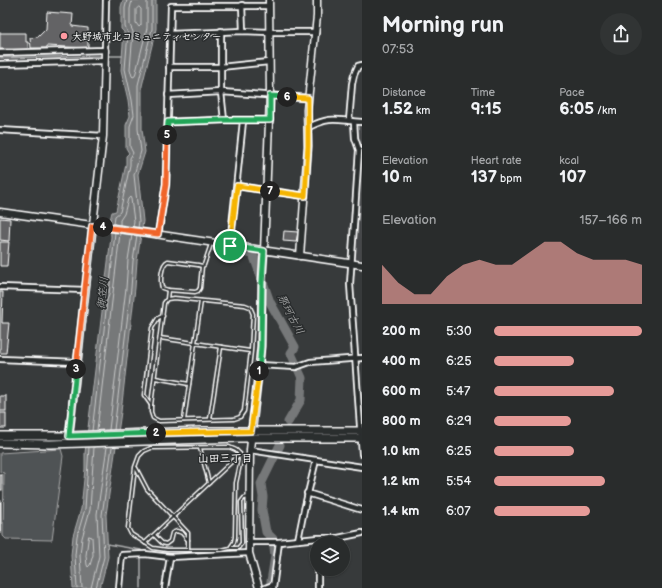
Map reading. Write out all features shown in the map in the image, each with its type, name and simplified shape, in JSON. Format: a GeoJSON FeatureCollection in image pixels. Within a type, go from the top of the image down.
{"type":"FeatureCollection","features":[{"type":"Feature","properties":{"kind":"main road"},"geometry":{"type":"LineString","coordinates":[[0,436],[135,437],[251,434],[361,435]]}},
{"type":"Feature","properties":{"kind":"main road"},"geometry":{"type":"LineString","coordinates":[[0,443],[50,444],[135,437]]}},
{"type":"Feature","properties":{"kind":"street"},"geometry":{"type":"LineString","coordinates":[[69,436],[85,290],[95,226],[103,136],[106,0]]}},
{"type":"Feature","properties":{"kind":"street"},"geometry":{"type":"LineString","coordinates":[[300,256],[309,127],[307,110],[316,32],[317,0]]}},
{"type":"Feature","properties":{"kind":"street"},"geometry":{"type":"LineString","coordinates":[[156,234],[166,184],[168,67],[171,6],[269,3],[270,120],[259,365],[250,450],[249,553],[259,588]]}},
{"type":"Feature","properties":{"kind":"street"},"geometry":{"type":"LineString","coordinates":[[242,5],[243,31]]}},
{"type":"Feature","properties":{"kind":"street"},"geometry":{"type":"LineString","coordinates":[[170,34],[221,31],[316,32]]}},
{"type":"Feature","properties":{"kind":"street"},"geometry":{"type":"LineString","coordinates":[[221,31],[221,92],[224,120]]}},
{"type":"Feature","properties":{"kind":"street"},"geometry":{"type":"LineString","coordinates":[[0,52],[105,50]]}},
{"type":"Feature","properties":{"kind":"street"},"geometry":{"type":"LineString","coordinates":[[0,64],[104,61]]}},
{"type":"Feature","properties":{"kind":"street"},"geometry":{"type":"LineString","coordinates":[[168,67],[221,66],[269,62]]}},
{"type":"Feature","properties":{"kind":"street"},"geometry":{"type":"LineString","coordinates":[[349,121],[354,75],[358,66],[362,65]]}},
{"type":"Feature","properties":{"kind":"street"},"geometry":{"type":"LineString","coordinates":[[168,95],[221,92],[308,98]]}},
{"type":"Feature","properties":{"kind":"street"},"geometry":{"type":"LineString","coordinates":[[309,127],[321,121],[336,119],[362,122]]}},
{"type":"Feature","properties":{"kind":"street"},"geometry":{"type":"LineString","coordinates":[[168,122],[270,120]]}},
{"type":"Feature","properties":{"kind":"street"},"geometry":{"type":"LineString","coordinates":[[230,246],[243,121]]}},
{"type":"Feature","properties":{"kind":"street"},"geometry":{"type":"LineString","coordinates":[[354,122],[355,138],[359,150],[350,284],[362,454]]}},
{"type":"Feature","properties":{"kind":"street"},"geometry":{"type":"LineString","coordinates":[[0,130],[103,136]]}},
{"type":"Feature","properties":{"kind":"street"},"geometry":{"type":"LineString","coordinates":[[237,186],[305,196]]}},
{"type":"Feature","properties":{"kind":"street"},"geometry":{"type":"LineString","coordinates":[[0,212],[156,234],[362,266]]}},
{"type":"Feature","properties":{"kind":"street"},"geometry":{"type":"LineString","coordinates":[[0,287],[85,290]]}},
{"type":"Feature","properties":{"kind":"street"},"geometry":{"type":"LineString","coordinates":[[259,365],[296,367],[310,362],[362,358]]}},
{"type":"Feature","properties":{"kind":"street"},"geometry":{"type":"LineString","coordinates":[[0,359],[77,362]]}},
{"type":"Feature","properties":{"kind":"street"},"geometry":{"type":"LineString","coordinates":[[250,450],[362,467]]}},
{"type":"Feature","properties":{"kind":"street"},"geometry":{"type":"LineString","coordinates":[[298,540],[316,460]]}},
{"type":"Feature","properties":{"kind":"street"},"geometry":{"type":"LineString","coordinates":[[308,493],[362,510]]}},
{"type":"Feature","properties":{"kind":"street"},"geometry":{"type":"LineString","coordinates":[[350,536],[362,534]]}},
{"type":"Feature","properties":{"kind":"street"},"geometry":{"type":"LineString","coordinates":[[249,542],[310,541]]}},
{"type":"Feature","properties":{"kind":"street"},"geometry":{"type":"LineString","coordinates":[[265,588],[273,586],[279,542]]}},
{"type":"Feature","properties":{"kind":"street"},"geometry":{"type":"LineString","coordinates":[[120,588],[122,555],[145,554],[170,557],[249,553]]}},
{"type":"Feature","properties":{"kind":"street"},"geometry":{"type":"LineString","coordinates":[[165,588],[170,557]]}},
{"type":"Feature","properties":{"kind":"street"},"geometry":{"type":"LineString","coordinates":[[318,576],[318,588]]}},
{"type":"Feature","properties":{"kind":"lane"},"geometry":{"type":"LineString","coordinates":[[202,266],[168,261],[165,262],[161,284],[162,288],[168,290],[198,291],[200,288],[202,266],[204,265],[211,243]]}},
{"type":"Feature","properties":{"kind":"lane"},"geometry":{"type":"LineString","coordinates":[[168,290],[168,299]]}},
{"type":"Feature","properties":{"kind":"lane"},"geometry":{"type":"LineString","coordinates":[[174,298],[245,305],[250,307],[253,314],[251,351],[244,411],[240,417],[234,419],[159,421],[153,418],[151,405],[164,303],[168,299],[174,298]]}},
{"type":"Feature","properties":{"kind":"lane"},"geometry":{"type":"LineString","coordinates":[[184,420],[201,301]]}},
{"type":"Feature","properties":{"kind":"lane"},"geometry":{"type":"LineString","coordinates":[[151,405],[144,395],[152,328],[158,318],[163,316]]}},
{"type":"Feature","properties":{"kind":"lane"},"geometry":{"type":"LineString","coordinates":[[160,338],[251,351]]}},
{"type":"Feature","properties":{"kind":"lane"},"geometry":{"type":"LineString","coordinates":[[210,420],[221,347]]}},
{"type":"Feature","properties":{"kind":"lane"},"geometry":{"type":"LineString","coordinates":[[155,378],[190,384]]}},
{"type":"Feature","properties":{"kind":"lane"},"geometry":{"type":"LineString","coordinates":[[230,548],[235,537],[236,483],[240,468],[240,454],[236,450],[229,447],[151,448],[144,451],[139,456],[135,467],[128,528],[131,534],[153,548],[167,550],[222,550],[238,548],[242,543],[241,502],[244,498],[250,496]]}},
{"type":"Feature","properties":{"kind":"lane"},"geometry":{"type":"LineString","coordinates":[[200,448],[209,483]]}},
{"type":"Feature","properties":{"kind":"lane"},"geometry":{"type":"LineString","coordinates":[[145,543],[240,454]]}},
{"type":"Feature","properties":{"kind":"lane"},"geometry":{"type":"LineString","coordinates":[[135,467],[146,490],[188,533],[188,549]]}},
{"type":"Feature","properties":{"kind":"lane"},"geometry":{"type":"LineString","coordinates":[[154,535],[162,543],[166,544],[170,541],[172,533],[177,531],[182,533],[188,540]]}},
{"type":"Feature","properties":{"kind":"shaded area"},"geometry":{"type":"Polygon","coordinates":[[[358,124],[362,124],[362,259],[356,259],[352,254],[361,150],[356,137],[358,124]]]}},
{"type":"Feature","properties":{"kind":"shaded area"},"geometry":{"type":"Polygon","coordinates":[[[61,449],[63,456],[52,540],[6,539],[3,536],[4,473],[0,472],[0,453],[61,449]]]}},
{"type":"Feature","properties":{"kind":"water"},"geometry":{"type":"Polygon","coordinates":[[[123,0],[156,0],[156,29],[142,86],[142,129],[145,152],[138,174],[143,221],[137,261],[121,412],[106,515],[108,557],[100,588],[73,588],[71,555],[73,536],[81,509],[85,453],[111,237],[110,220],[112,212],[116,211],[126,164],[126,156],[129,153],[126,148],[126,125],[130,116],[121,70],[124,32],[121,29],[121,7],[123,0]]]}},
{"type":"Feature","properties":{"kind":"building"},"geometry":{"type":"Polygon","coordinates":[[[47,12],[73,14],[72,26],[88,28],[88,48],[47,46],[47,48],[31,48],[30,38],[38,37],[46,29],[47,12]]]}},
{"type":"Feature","properties":{"kind":"building"},"geometry":{"type":"Polygon","coordinates":[[[0,33],[26,33],[28,48],[26,50],[0,49],[0,33]]]}},
{"type":"Feature","properties":{"kind":"building"},"geometry":{"type":"Polygon","coordinates":[[[0,218],[10,219],[9,241],[0,240],[0,218]]]}},
{"type":"Feature","properties":{"kind":"building"},"geometry":{"type":"Polygon","coordinates":[[[284,231],[298,232],[296,242],[283,241],[284,231]]]}},
{"type":"Feature","properties":{"kind":"building"},"geometry":{"type":"Polygon","coordinates":[[[0,242],[9,242],[7,266],[0,266],[0,242]]]}},
{"type":"Feature","properties":{"kind":"building"},"geometry":{"type":"Polygon","coordinates":[[[0,292],[3,292],[2,323],[9,323],[6,353],[0,353],[0,292]]]}},
{"type":"Feature","properties":{"kind":"building"},"geometry":{"type":"Polygon","coordinates":[[[0,396],[6,396],[6,411],[0,411],[0,396]]]}},
{"type":"Feature","properties":{"kind":"building"},"geometry":{"type":"Polygon","coordinates":[[[0,413],[6,413],[6,428],[0,428],[0,413]]]}},
{"type":"Feature","properties":{"kind":"building"},"geometry":{"type":"Polygon","coordinates":[[[0,475],[2,475],[2,490],[0,490],[0,475]]]}},
{"type":"Feature","properties":{"kind":"building"},"geometry":{"type":"Polygon","coordinates":[[[1,501],[1,533],[0,533],[1,501]]]}},
{"type":"Feature","properties":{"kind":"waterway"},"geometry":{"type":"LineString","coordinates":[[0,58],[102,56]]}},
{"type":"Feature","properties":{"kind":"waterway"},"geometry":{"type":"LineString","coordinates":[[106,56],[122,56]]}},
{"type":"Feature","properties":{"kind":"waterway","name":"那珂古川"},"geometry":{"type":"LineString","coordinates":[[214,247],[253,254],[270,302],[295,347],[291,353],[302,378],[301,400],[288,422]]}},
{"type":"Feature","properties":{"kind":"waterway","name":"那珂古川"},"geometry":{"type":"LineString","coordinates":[[270,588],[275,556],[273,539],[266,532],[262,510],[263,497],[261,484],[280,445]]}},
{"type":"Feature","properties":{"kind":"waterway"},"geometry":{"type":"LineString","coordinates":[[107,544],[141,550],[141,552]]}},
{"type":"Feature","properties":{"kind":"waterway"},"geometry":{"type":"LineString","coordinates":[[141,556],[141,588]]}},
{"type":"Feature","properties":{"kind":"place","name":"大野城市北コミュニティセンター"},"geometry":{"type":"Point","coordinates":[64,36]}},
{"type":"Feature","properties":{"kind":"district","name":"山田三丁目"},"geometry":{"type":"Point","coordinates":[225,458]}},
{"type":"Feature","properties":{"kind":"route"},"geometry":{"type":"LineString","coordinates":[[270,96],[308,98],[307,110],[309,127],[305,196],[237,186],[230,246],[264,251],[261,346],[251,431],[203,431],[69,436],[92,226],[158,234],[166,184],[168,122],[270,120],[270,96]]}},
{"type":"Feature","properties":{"kind":"water label","name":"御笠川"},"geometry":{"type":"Point","coordinates":[102,293]}}]}
